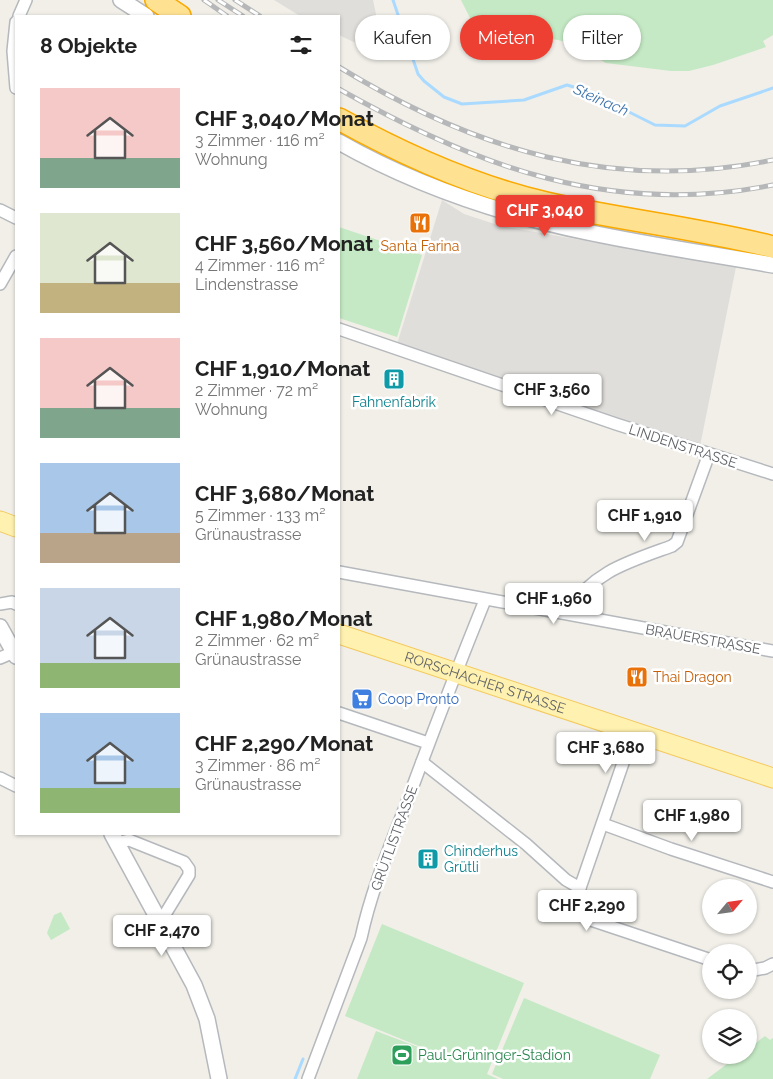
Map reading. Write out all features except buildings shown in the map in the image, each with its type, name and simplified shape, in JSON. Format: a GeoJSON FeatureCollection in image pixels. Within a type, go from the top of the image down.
{"type":"FeatureCollection","features":[{"type":"Feature","properties":{"kind":"highway"},"geometry":{"type":"LineString","coordinates":[[156,0],[178,15]]}},
{"type":"Feature","properties":{"kind":"highway"},"geometry":{"type":"LineString","coordinates":[[340,120],[380,142],[423,162],[484,185],[553,204],[773,247]]}},
{"type":"Feature","properties":{"kind":"main road"},"geometry":{"type":"LineString","coordinates":[[0,521],[15,527]]}},
{"type":"Feature","properties":{"kind":"main road","name":"RORSCHACHER STRASSE"},"geometry":{"type":"LineString","coordinates":[[340,634],[773,778]]}},
{"type":"Feature","properties":{"kind":"street"},"geometry":{"type":"LineString","coordinates":[[19,15],[26,0]]}},
{"type":"Feature","properties":{"kind":"street"},"geometry":{"type":"LineString","coordinates":[[121,0],[144,15]]}},
{"type":"Feature","properties":{"kind":"street"},"geometry":{"type":"LineString","coordinates":[[15,30],[13,46],[15,79]]}},
{"type":"Feature","properties":{"kind":"street"},"geometry":{"type":"LineString","coordinates":[[340,143],[398,172],[457,196],[516,215],[586,232],[773,265]]}},
{"type":"Feature","properties":{"kind":"street"},"geometry":{"type":"LineString","coordinates":[[0,210],[15,218]]}},
{"type":"Feature","properties":{"kind":"street"},"geometry":{"type":"LineString","coordinates":[[0,284],[15,258]]}},
{"type":"Feature","properties":{"kind":"street","name":"LINDENSTRASSE"},"geometry":{"type":"LineString","coordinates":[[340,329],[616,424],[773,474]]}},
{"type":"Feature","properties":{"kind":"street"},"geometry":{"type":"LineString","coordinates":[[565,613],[575,599],[596,579],[620,565],[672,546],[678,542],[709,454]]}},
{"type":"Feature","properties":{"kind":"street","name":"BRAUERSTRASSE"},"geometry":{"type":"LineString","coordinates":[[340,572],[773,651]]}},
{"type":"Feature","properties":{"kind":"street","name":"GRÜTLISTRASSE"},"geometry":{"type":"LineString","coordinates":[[308,1079],[361,938],[385,859],[428,743],[485,600]]}},
{"type":"Feature","properties":{"kind":"street"},"geometry":{"type":"LineString","coordinates":[[0,604],[12,602],[15,604]]}},
{"type":"Feature","properties":{"kind":"street"},"geometry":{"type":"LineString","coordinates":[[0,627],[10,655]]}},
{"type":"Feature","properties":{"kind":"street"},"geometry":{"type":"LineString","coordinates":[[340,713],[428,743]]}},
{"type":"Feature","properties":{"kind":"street"},"geometry":{"type":"LineString","coordinates":[[634,731],[580,888],[577,898],[578,906],[587,918],[702,957]]}},
{"type":"Feature","properties":{"kind":"street"},"geometry":{"type":"LineString","coordinates":[[422,762],[526,844],[566,880],[580,888]]}},
{"type":"Feature","properties":{"kind":"street"},"geometry":{"type":"LineString","coordinates":[[0,778],[15,786]]}},
{"type":"Feature","properties":{"kind":"street"},"geometry":{"type":"LineString","coordinates":[[603,824],[671,849],[773,882]]}},
{"type":"Feature","properties":{"kind":"street"},"geometry":{"type":"LineString","coordinates":[[114,838],[129,840],[184,862],[187,865],[189,875],[164,916],[162,925]]}},
{"type":"Feature","properties":{"kind":"street"},"geometry":{"type":"LineString","coordinates":[[114,838],[194,985],[207,1019],[219,1079]]}},
{"type":"Feature","properties":{"kind":"street"},"geometry":{"type":"LineString","coordinates":[[757,970],[773,964]]}},
{"type":"Feature","properties":{"kind":"shaded area"},"geometry":{"type":"Polygon","coordinates":[[[274,0],[373,0],[376,15],[355,15],[355,43],[340,35],[340,15],[298,15],[274,0]]]}},
{"type":"Feature","properties":{"kind":"shaded area"},"geometry":{"type":"Polygon","coordinates":[[[442,200],[464,214],[501,226],[736,267],[700,446],[397,344],[442,200]]]}},
{"type":"Feature","properties":{"kind":"green space"},"geometry":{"type":"Polygon","coordinates":[[[461,0],[773,0],[773,35],[763,41],[766,47],[713,65],[689,71],[671,71],[606,63],[601,60],[641,60],[641,15],[563,15],[563,41],[553,39],[553,15],[468,15],[461,0]]]}},
{"type":"Feature","properties":{"kind":"green space"},"geometry":{"type":"Polygon","coordinates":[[[340,227],[422,255],[397,337],[340,318],[340,227]]]}},
{"type":"Feature","properties":{"kind":"green space"},"geometry":{"type":"Polygon","coordinates":[[[61,912],[70,929],[51,940],[47,933],[54,915],[61,912]]]}},
{"type":"Feature","properties":{"kind":"green space"},"geometry":{"type":"Polygon","coordinates":[[[382,924],[524,983],[487,1074],[498,1079],[357,1079],[376,1031],[460,1063],[345,1016],[382,924]]]}},
{"type":"Feature","properties":{"kind":"green space"},"geometry":{"type":"Polygon","coordinates":[[[524,998],[660,1055],[650,1079],[503,1079],[492,1074],[524,998]]]}},
{"type":"Feature","properties":{"kind":"green space"},"geometry":{"type":"Polygon","coordinates":[[[765,1036],[770,1040],[773,1038],[773,1079],[707,1079],[727,1064],[757,1064],[757,1042],[765,1036]]]}},
{"type":"Feature","properties":{"kind":"waterway","name":"Steinach"},"geometry":{"type":"LineString","coordinates":[[393,0],[418,74],[444,97],[462,104],[524,100],[567,85],[587,91],[655,125],[685,126],[720,106],[773,88]]}},
{"type":"Feature","properties":{"kind":"waterway"},"geometry":{"type":"LineString","coordinates":[[295,1079],[303,1059]]}},
{"type":"Feature","properties":{"kind":"railway"},"geometry":{"type":"LineString","coordinates":[[204,0],[226,15]]}},
{"type":"Feature","properties":{"kind":"railway"},"geometry":{"type":"LineString","coordinates":[[218,0],[241,15]]}},
{"type":"Feature","properties":{"kind":"railway"},"geometry":{"type":"LineString","coordinates":[[235,0],[258,15]]}},
{"type":"Feature","properties":{"kind":"railway"},"geometry":{"type":"LineString","coordinates":[[340,68],[390,96],[442,121],[494,142],[547,157],[601,167],[657,171],[714,169],[773,160]]}},
{"type":"Feature","properties":{"kind":"railway"},"geometry":{"type":"LineString","coordinates":[[340,90],[391,117],[442,141],[495,162],[547,178],[601,189],[657,194],[714,193],[773,185]]}},
{"type":"Feature","properties":{"kind":"place","name":"Santa Farina"},"geometry":{"type":"Point","coordinates":[420,223]}},
{"type":"Feature","properties":{"kind":"place","name":"Fahnenfabrik"},"geometry":{"type":"Point","coordinates":[394,379]}},
{"type":"Feature","properties":{"kind":"place","name":"Thai Dragon"},"geometry":{"type":"Point","coordinates":[637,677]}},
{"type":"Feature","properties":{"kind":"place","name":"Coop Pronto"},"geometry":{"type":"Point","coordinates":[362,699]}},
{"type":"Feature","properties":{"kind":"place","name":"Chinderhus Grütli"},"geometry":{"type":"Point","coordinates":[428,859]}},
{"type":"Feature","properties":{"kind":"place","name":"Paul-Grüninger-Stadion"},"geometry":{"type":"Point","coordinates":[402,1055]}}]}
